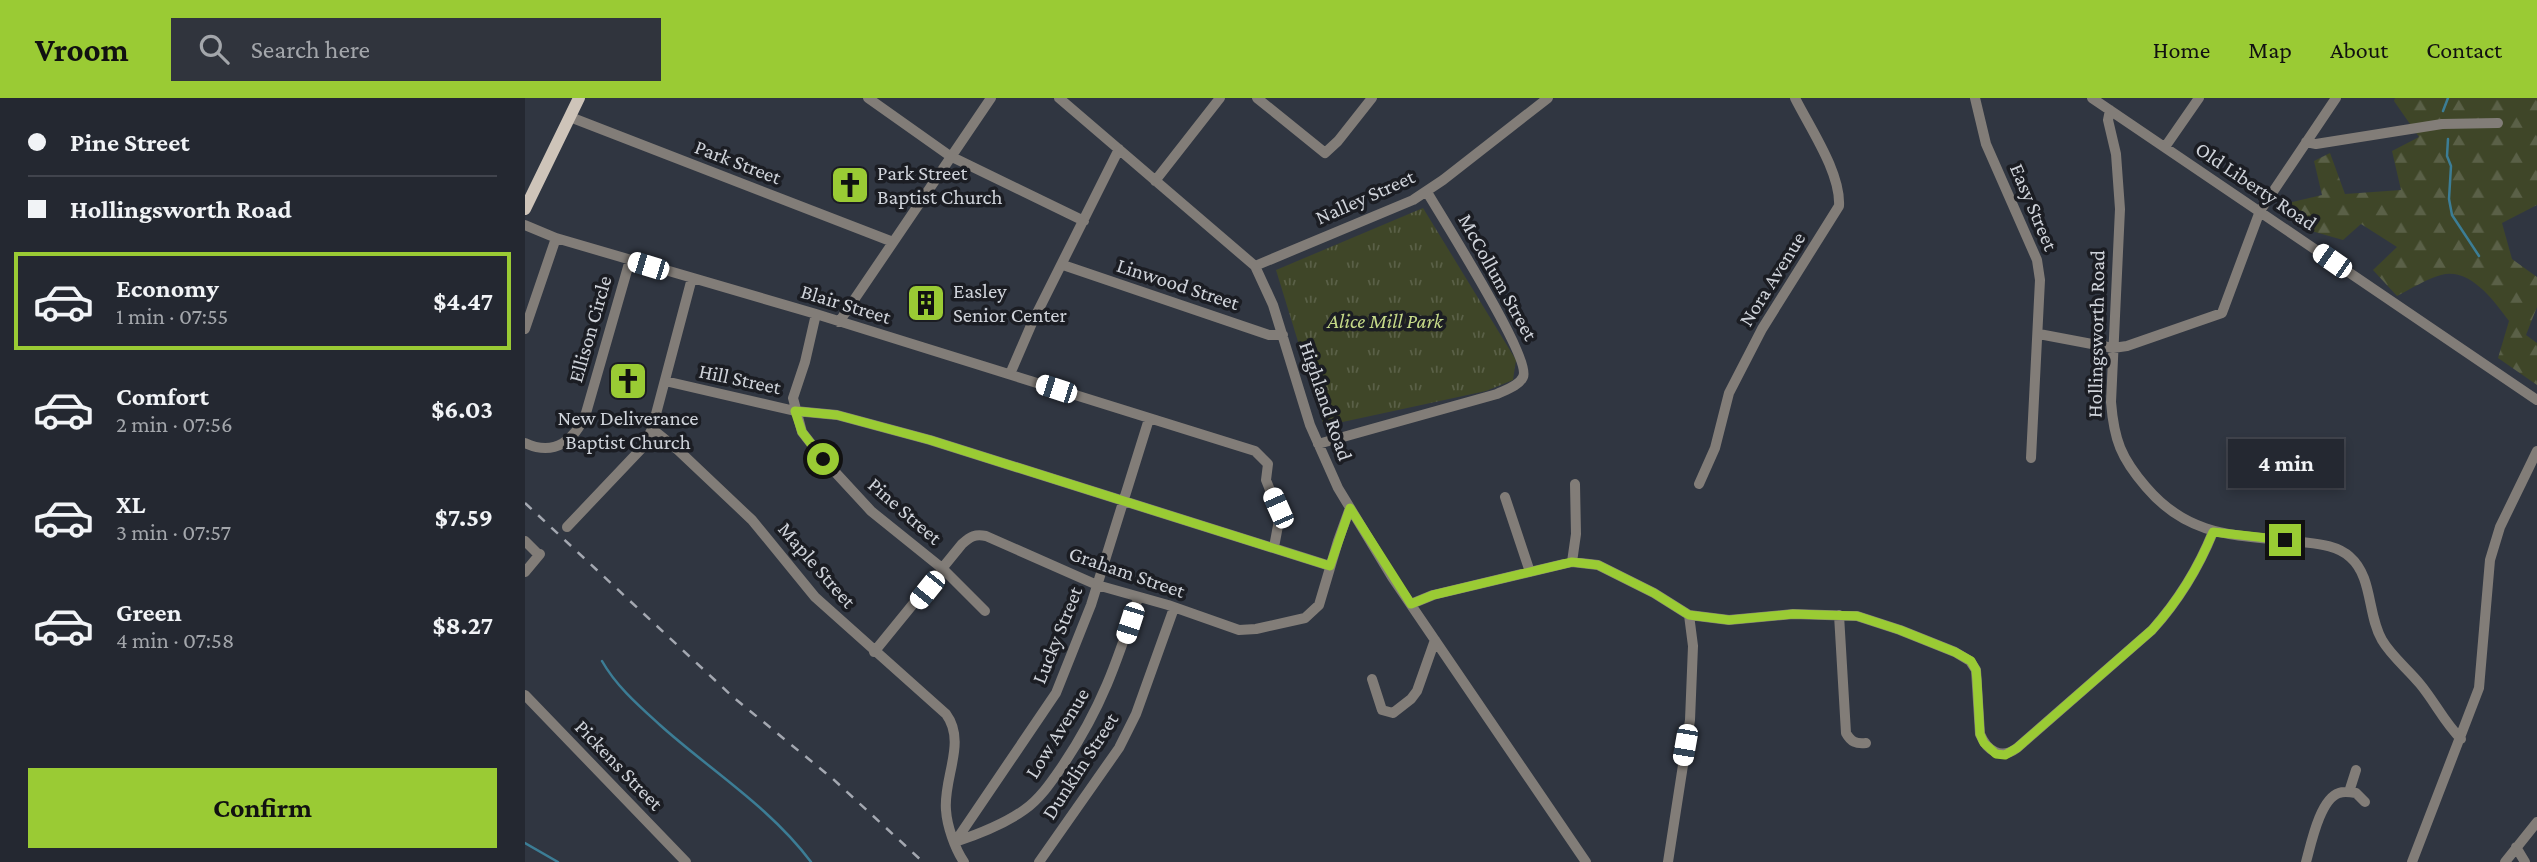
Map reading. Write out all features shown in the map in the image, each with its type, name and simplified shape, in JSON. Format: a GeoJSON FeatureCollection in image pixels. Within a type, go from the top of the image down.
{"type":"FeatureCollection","features":[{"type":"Feature","properties":{"kind":"main road"},"geometry":{"type":"LineString","coordinates":[[525,209],[579,98]]}},
{"type":"Feature","properties":{"kind":"street"},"geometry":{"type":"LineString","coordinates":[[868,98],[950,156],[1084,221]]}},
{"type":"Feature","properties":{"kind":"street"},"geometry":{"type":"LineString","coordinates":[[839,321],[991,98]]}},
{"type":"Feature","properties":{"kind":"street","name":"Highland Road"},"geometry":{"type":"LineString","coordinates":[[1059,98],[1255,266],[1273,305],[1329,471],[1411,604],[1586,862]]}},
{"type":"Feature","properties":{"kind":"street"},"geometry":{"type":"LineString","coordinates":[[1155,181],[1220,98]]}},
{"type":"Feature","properties":{"kind":"street"},"geometry":{"type":"LineString","coordinates":[[1257,98],[1325,153],[1372,98]]}},
{"type":"Feature","properties":{"kind":"street","name":"Nalley Street"},"geometry":{"type":"LineString","coordinates":[[1255,266],[1401,205],[1427,191],[1548,98]]}},
{"type":"Feature","properties":{"kind":"street","name":"Nora Avenue"},"geometry":{"type":"LineString","coordinates":[[1699,484],[1715,449],[1729,393],[1762,329],[1839,206],[1840,193],[1834,173],[1795,98]]}},
{"type":"Feature","properties":{"kind":"street","name":"Easy Street"},"geometry":{"type":"LineString","coordinates":[[1975,98],[1986,144],[2037,260],[2040,279],[2031,457]]}},
{"type":"Feature","properties":{"kind":"street","name":"Old Liberty Road"},"geometry":{"type":"LineString","coordinates":[[2092,98],[2537,400]]}},
{"type":"Feature","properties":{"kind":"street"},"geometry":{"type":"LineString","coordinates":[[2165,147],[2199,98]]}},
{"type":"Feature","properties":{"kind":"street"},"geometry":{"type":"LineString","coordinates":[[2039,334],[2113,348],[2127,346],[2222,313],[2260,211],[2336,98]]}},
{"type":"Feature","properties":{"kind":"street","name":"Hollingsworth Road"},"geometry":{"type":"LineString","coordinates":[[2110,110],[2108,120],[2116,155],[2120,209],[2111,402],[2113,430],[2130,469],[2155,497],[2182,520],[2213,532],[2322,544],[2339,549],[2351,557],[2361,568],[2374,621],[2382,641],[2421,685],[2445,723],[2461,739]]}},
{"type":"Feature","properties":{"kind":"street","name":"Park Street"},"geometry":{"type":"LineString","coordinates":[[570,117],[893,242]]}},
{"type":"Feature","properties":{"kind":"street"},"geometry":{"type":"LineString","coordinates":[[2306,142],[2316,144],[2442,124],[2498,123]]}},
{"type":"Feature","properties":{"kind":"street"},"geometry":{"type":"LineString","coordinates":[[1010,374],[1032,323],[1119,149]]}},
{"type":"Feature","properties":{"kind":"street","name":"McCollum Street"},"geometry":{"type":"LineString","coordinates":[[1318,444],[1497,394],[1517,384],[1524,376],[1525,368],[1512,337],[1427,191]]}},
{"type":"Feature","properties":{"kind":"street","name":"Blair Street"},"geometry":{"type":"LineString","coordinates":[[525,225],[556,238],[839,321],[1255,451],[1268,464],[1266,480],[1280,515],[1274,547]]}},
{"type":"Feature","properties":{"kind":"street"},"geometry":{"type":"LineString","coordinates":[[525,329],[556,238]]}},
{"type":"Feature","properties":{"kind":"street","name":"Ellison Circle"},"geometry":{"type":"LineString","coordinates":[[525,443],[554,447],[566,442],[579,430],[630,260]]}},
{"type":"Feature","properties":{"kind":"street","name":"Linwood Street"},"geometry":{"type":"LineString","coordinates":[[1063,265],[1269,335],[1283,335]]}},
{"type":"Feature","properties":{"kind":"street"},"geometry":{"type":"LineString","coordinates":[[567,527],[642,447],[652,429],[692,278]]}},
{"type":"Feature","properties":{"kind":"street"},"geometry":{"type":"LineString","coordinates":[[795,411],[793,398],[816,314]]}},
{"type":"Feature","properties":{"kind":"street","name":"Hill Street"},"geometry":{"type":"LineString","coordinates":[[664,381],[795,411],[837,415],[930,440],[1330,566]]}},
{"type":"Feature","properties":{"kind":"street","name":"Pine Street"},"geometry":{"type":"LineString","coordinates":[[795,411],[802,432],[856,496],[943,569],[985,611]]}},
{"type":"Feature","properties":{"kind":"street","name":"Lucky Street"},"geometry":{"type":"LineString","coordinates":[[955,842],[1056,693],[1097,585],[1149,419]]}},
{"type":"Feature","properties":{"kind":"street","name":"Maple Street"},"geometry":{"type":"LineString","coordinates":[[652,429],[752,520],[800,582],[954,724],[954,755],[946,810],[955,842]]}},
{"type":"Feature","properties":{"kind":"street"},"geometry":{"type":"LineString","coordinates":[[2412,862],[2480,688],[2490,560],[2505,515],[2537,451]]}},
{"type":"Feature","properties":{"kind":"street"},"geometry":{"type":"LineString","coordinates":[[1572,562],[1576,534],[1575,484]]}},
{"type":"Feature","properties":{"kind":"street"},"geometry":{"type":"LineString","coordinates":[[1505,497],[1530,572]]}},
{"type":"Feature","properties":{"kind":"street","name":"Graham Street"},"geometry":{"type":"LineString","coordinates":[[874,652],[962,544],[977,534],[1097,585],[1239,630],[1268,628],[1305,618],[1319,605],[1350,508]]}},
{"type":"Feature","properties":{"kind":"street"},"geometry":{"type":"LineString","coordinates":[[1411,604],[1433,595],[1572,562],[1598,565],[1654,593],[1689,615],[1729,620],[1793,614],[1857,616],[1900,630],[1971,661],[1976,670],[1980,734],[1990,750],[2005,755],[2017,748],[2152,630],[2172,608],[2201,563],[2213,532]]}},
{"type":"Feature","properties":{"kind":"street"},"geometry":{"type":"LineString","coordinates":[[525,541],[540,554],[525,572]]}},
{"type":"Feature","properties":{"kind":"street","name":"Low Avenue"},"geometry":{"type":"LineString","coordinates":[[955,842],[978,835],[1026,809],[1051,782],[1079,742],[1101,702],[1114,673],[1138,598]]}},
{"type":"Feature","properties":{"kind":"street","name":"Dunklin Street"},"geometry":{"type":"LineString","coordinates":[[1039,862],[1119,748],[1136,713],[1174,608]]}},
{"type":"Feature","properties":{"kind":"street"},"geometry":{"type":"LineString","coordinates":[[1668,862],[1690,719],[1693,646],[1689,615]]}},
{"type":"Feature","properties":{"kind":"street"},"geometry":{"type":"LineString","coordinates":[[1839,615],[1846,733],[1849,739],[1858,744],[1866,743]]}},
{"type":"Feature","properties":{"kind":"street"},"geometry":{"type":"LineString","coordinates":[[1371,679],[1382,710],[1393,713],[1417,691],[1435,640]]}},
{"type":"Feature","properties":{"kind":"street","name":"Pickens Street"},"geometry":{"type":"LineString","coordinates":[[525,695],[686,862]]}},
{"type":"Feature","properties":{"kind":"street"},"geometry":{"type":"LineString","coordinates":[[2349,792],[2356,770]]}},
{"type":"Feature","properties":{"kind":"street"},"geometry":{"type":"LineString","coordinates":[[2306,862],[2326,804],[2336,793],[2356,793],[2365,802]]}},
{"type":"Feature","properties":{"kind":"street"},"geometry":{"type":"LineString","coordinates":[[2505,862],[2537,822]]}},
{"type":"Feature","properties":{"kind":"street"},"geometry":{"type":"LineString","coordinates":[[955,842],[964,862]]}},
{"type":"Feature","properties":{"kind":"street"},"geometry":{"type":"LineString","coordinates":[[2516,847],[2525,862]]}},
{"type":"Feature","properties":{"kind":"green space"},"geometry":{"type":"Polygon","coordinates":[[[2395,98],[2537,98],[2537,205],[2502,223],[2512,259],[2537,277],[2537,307],[2526,335],[2537,343],[2537,385],[2498,358],[2509,321],[2489,296],[2471,281],[2452,274],[2441,275],[2397,296],[2373,270],[2397,247],[2361,224],[2343,240],[2301,228],[2280,205],[2322,195],[2314,161],[2330,153],[2345,194],[2401,190],[2392,151],[2419,137],[2394,101],[2395,98]]]}},
{"type":"Feature","properties":{"kind":"green space","name":"Alice Mill Park"},"geometry":{"type":"Polygon","coordinates":[[[1423,208],[1516,360],[1513,380],[1486,391],[1324,426],[1276,270],[1423,208]]]}},
{"type":"Feature","properties":{"kind":"waterway"},"geometry":{"type":"LineString","coordinates":[[2443,111],[2448,98]]}},
{"type":"Feature","properties":{"kind":"waterway"},"geometry":{"type":"LineString","coordinates":[[2448,139],[2447,156],[2451,166],[2449,199],[2452,215],[2479,256]]}},
{"type":"Feature","properties":{"kind":"waterway"},"geometry":{"type":"LineString","coordinates":[[602,661],[636,703],[758,806],[795,842],[811,862]]}},
{"type":"Feature","properties":{"kind":"waterway"},"geometry":{"type":"LineString","coordinates":[[525,843],[558,862]]}},
{"type":"Feature","properties":{"kind":"railway"},"geometry":{"type":"LineString","coordinates":[[525,503],[733,697],[833,779],[923,862]]}},
{"type":"Feature","properties":{"kind":"place","name":"Park Street Baptist Church"},"geometry":{"type":"Point","coordinates":[850,185]}},
{"type":"Feature","properties":{"kind":"place","name":"Easley Senior Center"},"geometry":{"type":"Point","coordinates":[926,303]}},
{"type":"Feature","properties":{"kind":"place","name":"New Deliverance Baptist Church"},"geometry":{"type":"Point","coordinates":[628,381]}},
{"type":"Feature","properties":{"kind":"route"},"geometry":{"type":"LineString","coordinates":[[823,459],[802,432],[795,411],[837,415],[930,440],[1274,547],[1317,564],[1330,566],[1350,508],[1411,604],[1433,595],[1572,562],[1598,565],[1676,605],[1689,615],[1729,620],[1793,614],[1857,616],[1900,630],[1971,661],[1976,670],[1980,734],[1990,750],[2005,755],[2017,748],[2152,630],[2172,608],[2201,563],[2213,532],[2285,540]]}}]}
